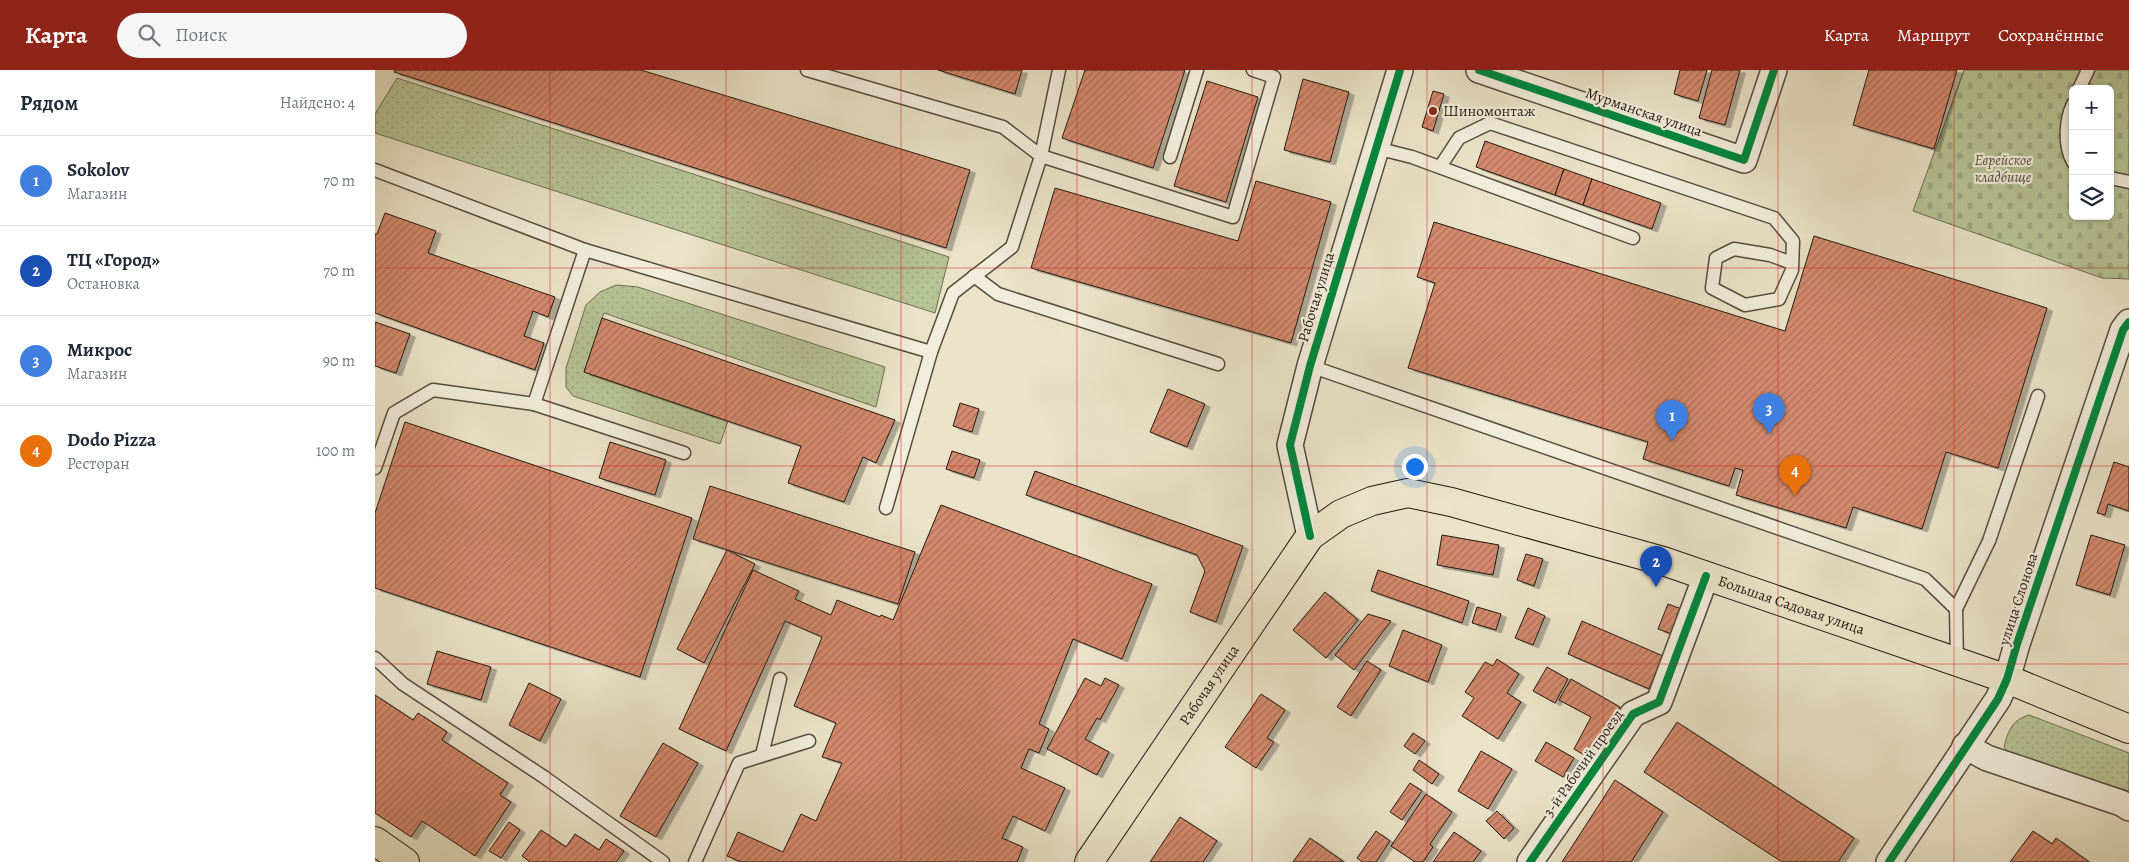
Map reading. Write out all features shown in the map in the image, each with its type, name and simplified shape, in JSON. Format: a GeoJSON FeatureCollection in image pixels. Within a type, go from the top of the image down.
{"type":"FeatureCollection","features":[{"type":"Feature","properties":{"kind":"main road","name":"Большая Садовая улица"},"geometry":{"type":"LineString","coordinates":[[1310,536],[1341,514],[1372,501],[1407,493],[1451,502],[1541,526],[1707,576],[2007,679],[2129,729]]}},
{"type":"Feature","properties":{"kind":"main road","name":"Рабочая улица"},"geometry":{"type":"LineString","coordinates":[[1089,862],[1310,536]]}},
{"type":"Feature","properties":{"kind":"street","name":"Рабочая улица"},"geometry":{"type":"LineString","coordinates":[[1310,536],[1290,444],[1310,366],[1400,70]]}},
{"type":"Feature","properties":{"kind":"street","name":"Мурманская улица"},"geometry":{"type":"LineString","coordinates":[[1479,70],[1744,160],[1774,70]]}},
{"type":"Feature","properties":{"kind":"street","name":"улица Слонова"},"geometry":{"type":"LineString","coordinates":[[1889,862],[1965,746],[1998,700],[2007,679],[2017,644],[2123,330],[2129,322]]}},
{"type":"Feature","properties":{"kind":"street","name":"3-й Рабочий проезд"},"geometry":{"type":"LineString","coordinates":[[1530,862],[1633,714],[1659,702],[1707,576]]}},
{"type":"Feature","properties":{"kind":"street"},"geometry":{"type":"LineString","coordinates":[[1965,746],[1987,758],[2121,803],[2129,808]]}},
{"type":"Feature","properties":{"kind":"lane"},"geometry":{"type":"LineString","coordinates":[[807,70],[1003,127],[1041,156],[1233,217],[1274,77],[1253,70]]}},
{"type":"Feature","properties":{"kind":"lane"},"geometry":{"type":"LineString","coordinates":[[886,508],[931,352],[953,293],[1012,247],[1041,156],[1059,70]]}},
{"type":"Feature","properties":{"kind":"lane"},"geometry":{"type":"LineString","coordinates":[[1171,157],[1197,70]]}},
{"type":"Feature","properties":{"kind":"lane"},"geometry":{"type":"LineString","coordinates":[[2081,85],[2087,70]]}},
{"type":"Feature","properties":{"kind":"lane"},"geometry":{"type":"LineString","coordinates":[[2069,114],[2067,152],[2069,155]]}},
{"type":"Feature","properties":{"kind":"lane"},"geometry":{"type":"LineString","coordinates":[[1440,167],[1459,138],[1490,123],[1774,218],[1793,240],[1792,270],[1779,299],[1745,305],[1712,288],[1716,258],[1734,249],[1770,255],[1792,263]]}},
{"type":"Feature","properties":{"kind":"lane"},"geometry":{"type":"LineString","coordinates":[[1376,148],[1440,167],[1633,238]]}},
{"type":"Feature","properties":{"kind":"lane"},"geometry":{"type":"LineString","coordinates":[[375,170],[585,250],[931,352]]}},
{"type":"Feature","properties":{"kind":"lane"},"geometry":{"type":"LineString","coordinates":[[2114,179],[2129,182]]}},
{"type":"Feature","properties":{"kind":"lane"},"geometry":{"type":"LineString","coordinates":[[534,404],[585,250]]}},
{"type":"Feature","properties":{"kind":"lane"},"geometry":{"type":"LineString","coordinates":[[974,276],[998,294],[1218,364]]}},
{"type":"Feature","properties":{"kind":"lane"},"geometry":{"type":"LineString","coordinates":[[1310,366],[1925,579],[1956,609]]}},
{"type":"Feature","properties":{"kind":"lane"},"geometry":{"type":"LineString","coordinates":[[375,468],[394,413],[433,390],[534,404],[683,453]]}},
{"type":"Feature","properties":{"kind":"lane"},"geometry":{"type":"LineString","coordinates":[[1957,662],[1956,609],[1989,541],[2038,396]]}},
{"type":"Feature","properties":{"kind":"lane"},"geometry":{"type":"LineString","coordinates":[[375,658],[403,684],[544,777],[663,862]]}},
{"type":"Feature","properties":{"kind":"lane"},"geometry":{"type":"LineString","coordinates":[[762,756],[780,679]]}},
{"type":"Feature","properties":{"kind":"lane"},"geometry":{"type":"LineString","coordinates":[[695,862],[739,762],[809,741]]}},
{"type":"Feature","properties":{"kind":"green space","name":"Еврейское кладбище"},"geometry":{"type":"Polygon","coordinates":[[[1964,70],[2129,70],[2129,279],[2102,278],[1913,211],[1964,70]]]}},
{"type":"Feature","properties":{"kind":"green space"},"geometry":{"type":"Polygon","coordinates":[[[397,78],[949,257],[935,313],[375,133],[375,114],[397,78]]]}},
{"type":"Feature","properties":{"kind":"green space"},"geometry":{"type":"Polygon","coordinates":[[[616,285],[638,287],[885,367],[876,407],[604,313],[584,372],[728,421],[720,444],[573,396],[566,387],[566,368],[586,305],[600,292],[616,285]]]}},
{"type":"Feature","properties":{"kind":"green space"},"geometry":{"type":"Polygon","coordinates":[[[2029,715],[2129,753],[2129,791],[2013,757],[2004,747],[2007,736],[2018,720],[2029,715]]]}},
{"type":"Feature","properties":{"kind":"building"},"geometry":{"type":"Polygon","coordinates":[[[395,70],[641,70],[970,170],[946,248],[394,72],[395,70]]]}},
{"type":"Feature","properties":{"kind":"building"},"geometry":{"type":"Polygon","coordinates":[[[938,70],[1022,70],[1015,94],[938,70]]]}},
{"type":"Feature","properties":{"kind":"building"},"geometry":{"type":"Polygon","coordinates":[[[1085,70],[1185,70],[1153,168],[1062,138],[1085,70]]]}},
{"type":"Feature","properties":{"kind":"building"},"geometry":{"type":"Polygon","coordinates":[[[1680,70],[1707,70],[1698,101],[1674,94],[1680,70]]]}},
{"type":"Feature","properties":{"kind":"building"},"geometry":{"type":"Polygon","coordinates":[[[1712,70],[1740,70],[1725,125],[1699,118],[1712,70]]]}},
{"type":"Feature","properties":{"kind":"building"},"geometry":{"type":"Polygon","coordinates":[[[1869,70],[1957,70],[1934,149],[1853,125],[1869,70]]]}},
{"type":"Feature","properties":{"kind":"building"},"geometry":{"type":"Polygon","coordinates":[[[1303,79],[1349,92],[1330,162],[1284,150],[1303,79]]]}},
{"type":"Feature","properties":{"kind":"building"},"geometry":{"type":"Polygon","coordinates":[[[1207,81],[1258,97],[1226,202],[1174,186],[1207,81]]]}},
{"type":"Feature","properties":{"kind":"building","name":"Шиномонтаж"},"geometry":{"type":"Polygon","coordinates":[[[1433,91],[1444,94],[1433,131],[1422,127],[1433,91]]]}},
{"type":"Feature","properties":{"kind":"building"},"geometry":{"type":"Polygon","coordinates":[[[1485,141],[1564,169],[1555,195],[1476,167],[1485,141]]]}},
{"type":"Feature","properties":{"kind":"building"},"geometry":{"type":"Polygon","coordinates":[[[1564,169],[1592,179],[1583,205],[1555,195],[1564,169]]]}},
{"type":"Feature","properties":{"kind":"building"},"geometry":{"type":"Polygon","coordinates":[[[1592,179],[1661,203],[1652,229],[1583,205],[1592,179]]]}},
{"type":"Feature","properties":{"kind":"building"},"geometry":{"type":"Polygon","coordinates":[[[1256,181],[1331,202],[1291,343],[1031,268],[1055,188],[1238,241],[1256,181]]]}},
{"type":"Feature","properties":{"kind":"building"},"geometry":{"type":"Polygon","coordinates":[[[385,213],[436,231],[428,253],[555,297],[548,317],[533,311],[524,336],[544,343],[535,370],[375,313],[375,234],[377,234],[385,213]]]}},
{"type":"Feature","properties":{"kind":"building"},"geometry":{"type":"Polygon","coordinates":[[[1434,222],[1785,331],[1814,236],[2047,308],[1998,468],[1946,452],[1922,529],[1853,507],[1846,528],[1736,495],[1743,470],[1735,468],[1729,486],[1643,459],[1648,442],[1408,368],[1435,283],[1417,277],[1434,222]]]}},
{"type":"Feature","properties":{"kind":"building"},"geometry":{"type":"Polygon","coordinates":[[[602,318],[895,420],[876,463],[863,457],[844,502],[788,483],[801,446],[584,372],[602,318]]]}},
{"type":"Feature","properties":{"kind":"building"},"geometry":{"type":"Polygon","coordinates":[[[375,322],[410,334],[396,373],[375,366],[375,322]]]}},
{"type":"Feature","properties":{"kind":"building"},"geometry":{"type":"Polygon","coordinates":[[[1168,389],[1205,404],[1187,447],[1150,432],[1168,389]]]}},
{"type":"Feature","properties":{"kind":"building"},"geometry":{"type":"Polygon","coordinates":[[[960,403],[979,409],[972,432],[953,426],[960,403]]]}},
{"type":"Feature","properties":{"kind":"building"},"geometry":{"type":"Polygon","coordinates":[[[405,422],[692,518],[640,677],[375,588],[375,513],[405,422]]]}},
{"type":"Feature","properties":{"kind":"building"},"geometry":{"type":"Polygon","coordinates":[[[610,442],[666,460],[655,495],[599,478],[610,442]]]}},
{"type":"Feature","properties":{"kind":"building"},"geometry":{"type":"Polygon","coordinates":[[[952,451],[980,460],[974,478],[946,469],[952,451]]]}},
{"type":"Feature","properties":{"kind":"building"},"geometry":{"type":"Polygon","coordinates":[[[2114,462],[2129,467],[2129,511],[2108,504],[2105,515],[2097,513],[2114,462]]]}},
{"type":"Feature","properties":{"kind":"building"},"geometry":{"type":"Polygon","coordinates":[[[1035,471],[1243,546],[1216,622],[1190,612],[1205,571],[1197,555],[1026,495],[1035,471]]]}},
{"type":"Feature","properties":{"kind":"building"},"geometry":{"type":"Polygon","coordinates":[[[710,486],[915,552],[898,604],[693,539],[710,486]]]}},
{"type":"Feature","properties":{"kind":"building"},"geometry":{"type":"Polygon","coordinates":[[[941,505],[1152,584],[1122,659],[1073,639],[1039,724],[1049,729],[1039,753],[1029,749],[1021,768],[1065,788],[1045,831],[1013,816],[1002,838],[1023,847],[1017,862],[741,862],[727,856],[738,832],[783,852],[801,814],[816,821],[842,763],[822,757],[836,723],[794,706],[822,637],[785,621],[726,751],[679,729],[753,570],[799,591],[795,599],[831,615],[837,600],[880,617],[881,615],[893,620],[941,505]]]}},
{"type":"Feature","properties":{"kind":"building"},"geometry":{"type":"Polygon","coordinates":[[[1442,535],[1499,545],[1493,575],[1437,565],[1442,535]]]}},
{"type":"Feature","properties":{"kind":"building"},"geometry":{"type":"Polygon","coordinates":[[[2091,535],[2125,545],[2110,595],[2076,585],[2091,535]]]}},
{"type":"Feature","properties":{"kind":"building"},"geometry":{"type":"Polygon","coordinates":[[[727,550],[755,564],[704,663],[677,649],[727,550]]]}},
{"type":"Feature","properties":{"kind":"building"},"geometry":{"type":"Polygon","coordinates":[[[1526,554],[1543,559],[1534,586],[1517,580],[1526,554]]]}},
{"type":"Feature","properties":{"kind":"building"},"geometry":{"type":"Polygon","coordinates":[[[1378,570],[1469,601],[1462,623],[1371,591],[1378,570]]]}},
{"type":"Feature","properties":{"kind":"building"},"geometry":{"type":"Polygon","coordinates":[[[1325,592],[1358,620],[1326,658],[1293,630],[1325,592]]]}},
{"type":"Feature","properties":{"kind":"building"},"geometry":{"type":"Polygon","coordinates":[[[1668,604],[1687,611],[1677,636],[1658,629],[1668,604]]]}},
{"type":"Feature","properties":{"kind":"building"},"geometry":{"type":"Polygon","coordinates":[[[1477,607],[1501,614],[1496,630],[1472,623],[1477,607]]]}},
{"type":"Feature","properties":{"kind":"building"},"geometry":{"type":"Polygon","coordinates":[[[1528,608],[1545,616],[1533,645],[1515,638],[1528,608]]]}},
{"type":"Feature","properties":{"kind":"building"},"geometry":{"type":"Polygon","coordinates":[[[1368,614],[1391,621],[1354,670],[1335,655],[1368,614]]]}},
{"type":"Feature","properties":{"kind":"building"},"geometry":{"type":"Polygon","coordinates":[[[1582,621],[1663,656],[1649,689],[1568,654],[1582,621]]]}},
{"type":"Feature","properties":{"kind":"building"},"geometry":{"type":"Polygon","coordinates":[[[1403,630],[1442,645],[1428,682],[1389,666],[1403,630]]]}},
{"type":"Feature","properties":{"kind":"building"},"geometry":{"type":"Polygon","coordinates":[[[437,651],[491,667],[481,700],[427,684],[437,651]]]}},
{"type":"Feature","properties":{"kind":"building"},"geometry":{"type":"Polygon","coordinates":[[[1497,659],[1519,674],[1507,693],[1521,702],[1498,739],[1462,716],[1474,698],[1465,692],[1485,662],[1493,666],[1497,659]]]}},
{"type":"Feature","properties":{"kind":"building"},"geometry":{"type":"Polygon","coordinates":[[[1367,661],[1381,670],[1351,716],[1337,707],[1367,661]]]}},
{"type":"Feature","properties":{"kind":"building"},"geometry":{"type":"Polygon","coordinates":[[[1547,667],[1568,679],[1555,703],[1533,691],[1547,667]]]}},
{"type":"Feature","properties":{"kind":"building"},"geometry":{"type":"Polygon","coordinates":[[[1085,678],[1101,686],[1105,678],[1119,685],[1100,720],[1097,718],[1085,739],[1109,752],[1097,775],[1047,749],[1085,678]]]}},
{"type":"Feature","properties":{"kind":"building"},"geometry":{"type":"Polygon","coordinates":[[[1571,679],[1620,707],[1591,759],[1574,749],[1591,717],[1559,700],[1571,679]]]}},
{"type":"Feature","properties":{"kind":"building"},"geometry":{"type":"Polygon","coordinates":[[[529,683],[561,699],[540,741],[509,725],[529,683]]]}},
{"type":"Feature","properties":{"kind":"building"},"geometry":{"type":"Polygon","coordinates":[[[1261,694],[1285,710],[1267,738],[1274,742],[1256,768],[1225,747],[1261,694]]]}},
{"type":"Feature","properties":{"kind":"building"},"geometry":{"type":"Polygon","coordinates":[[[375,695],[413,720],[418,713],[447,732],[442,740],[508,783],[500,795],[511,802],[475,856],[422,821],[411,837],[375,813],[375,695]]]}},
{"type":"Feature","properties":{"kind":"building"},"geometry":{"type":"Polygon","coordinates":[[[1677,722],[1854,838],[1838,862],[1782,862],[1644,772],[1677,722]]]}},
{"type":"Feature","properties":{"kind":"building"},"geometry":{"type":"Polygon","coordinates":[[[1413,733],[1425,741],[1415,754],[1404,746],[1413,733]]]}},
{"type":"Feature","properties":{"kind":"building"},"geometry":{"type":"Polygon","coordinates":[[[1546,742],[1574,758],[1563,777],[1535,761],[1546,742]]]}},
{"type":"Feature","properties":{"kind":"building"},"geometry":{"type":"Polygon","coordinates":[[[663,743],[698,763],[656,837],[620,816],[663,743]]]}},
{"type":"Feature","properties":{"kind":"building"},"geometry":{"type":"Polygon","coordinates":[[[1481,751],[1512,769],[1488,809],[1458,791],[1481,751]]]}},
{"type":"Feature","properties":{"kind":"building"},"geometry":{"type":"Polygon","coordinates":[[[1419,760],[1439,774],[1432,784],[1413,770],[1419,760]]]}},
{"type":"Feature","properties":{"kind":"building"},"geometry":{"type":"Polygon","coordinates":[[[1615,780],[1663,812],[1631,862],[1562,862],[1615,780]]]}},
{"type":"Feature","properties":{"kind":"building"},"geometry":{"type":"Polygon","coordinates":[[[1410,783],[1422,791],[1402,820],[1390,812],[1410,783]]]}},
{"type":"Feature","properties":{"kind":"building"},"geometry":{"type":"Polygon","coordinates":[[[1426,794],[1452,812],[1430,844],[1433,847],[1423,862],[1415,862],[1391,846],[1426,794]]]}},
{"type":"Feature","properties":{"kind":"building"},"geometry":{"type":"Polygon","coordinates":[[[1497,811],[1514,828],[1504,839],[1486,821],[1497,811]]]}},
{"type":"Feature","properties":{"kind":"building"},"geometry":{"type":"Polygon","coordinates":[[[1180,817],[1217,841],[1203,862],[1150,862],[1180,817]]]}},
{"type":"Feature","properties":{"kind":"building"},"geometry":{"type":"Polygon","coordinates":[[[509,822],[520,830],[501,858],[489,851],[509,822]]]}},
{"type":"Feature","properties":{"kind":"building"},"geometry":{"type":"Polygon","coordinates":[[[541,830],[566,847],[575,834],[599,850],[606,839],[624,851],[616,862],[530,862],[522,856],[541,830]]]}},
{"type":"Feature","properties":{"kind":"building"},"geometry":{"type":"Polygon","coordinates":[[[1376,831],[1390,841],[1376,862],[1362,862],[1357,858],[1376,831]]]}},
{"type":"Feature","properties":{"kind":"building"},"geometry":{"type":"Polygon","coordinates":[[[2033,831],[2052,844],[2056,838],[2089,862],[2010,862],[2033,831]]]}},
{"type":"Feature","properties":{"kind":"building"},"geometry":{"type":"Polygon","coordinates":[[[1454,832],[1481,851],[1473,862],[1433,862],[1454,832]]]}},
{"type":"Feature","properties":{"kind":"building"},"geometry":{"type":"Polygon","coordinates":[[[1310,838],[1344,862],[1293,862],[1310,838]]]}},
{"type":"Feature","properties":{"kind":"cycle path"},"geometry":{"type":"LineString","coordinates":[[1310,536],[1290,445],[1310,366],[1400,70]]}},
{"type":"Feature","properties":{"kind":"cycle path"},"geometry":{"type":"LineString","coordinates":[[1479,70],[1744,160],[1774,70]]}},
{"type":"Feature","properties":{"kind":"cycle path"},"geometry":{"type":"LineString","coordinates":[[1889,862],[1998,699],[2007,679],[2017,644],[2123,330],[2129,322]]}},
{"type":"Feature","properties":{"kind":"cycle path"},"geometry":{"type":"LineString","coordinates":[[1530,862],[1633,714],[1659,702],[1706,576]]}},
{"type":"Feature","properties":{"kind":"place","name":"Шиномонтаж"},"geometry":{"type":"Point","coordinates":[1433,111]}},
{"type":"Feature","properties":{"kind":"place","name":"Микрос"},"geometry":{"type":"Point","coordinates":[1769,434]}},
{"type":"Feature","properties":{"kind":"place","name":"Sokolov"},"geometry":{"type":"Point","coordinates":[1672,441]}},
{"type":"Feature","properties":{"kind":"place","name":"Dodo Pizza"},"geometry":{"type":"Point","coordinates":[1795,496]}},
{"type":"Feature","properties":{"kind":"place","name":"ТЦ «Город»"},"geometry":{"type":"Point","coordinates":[1656,587]}}]}
